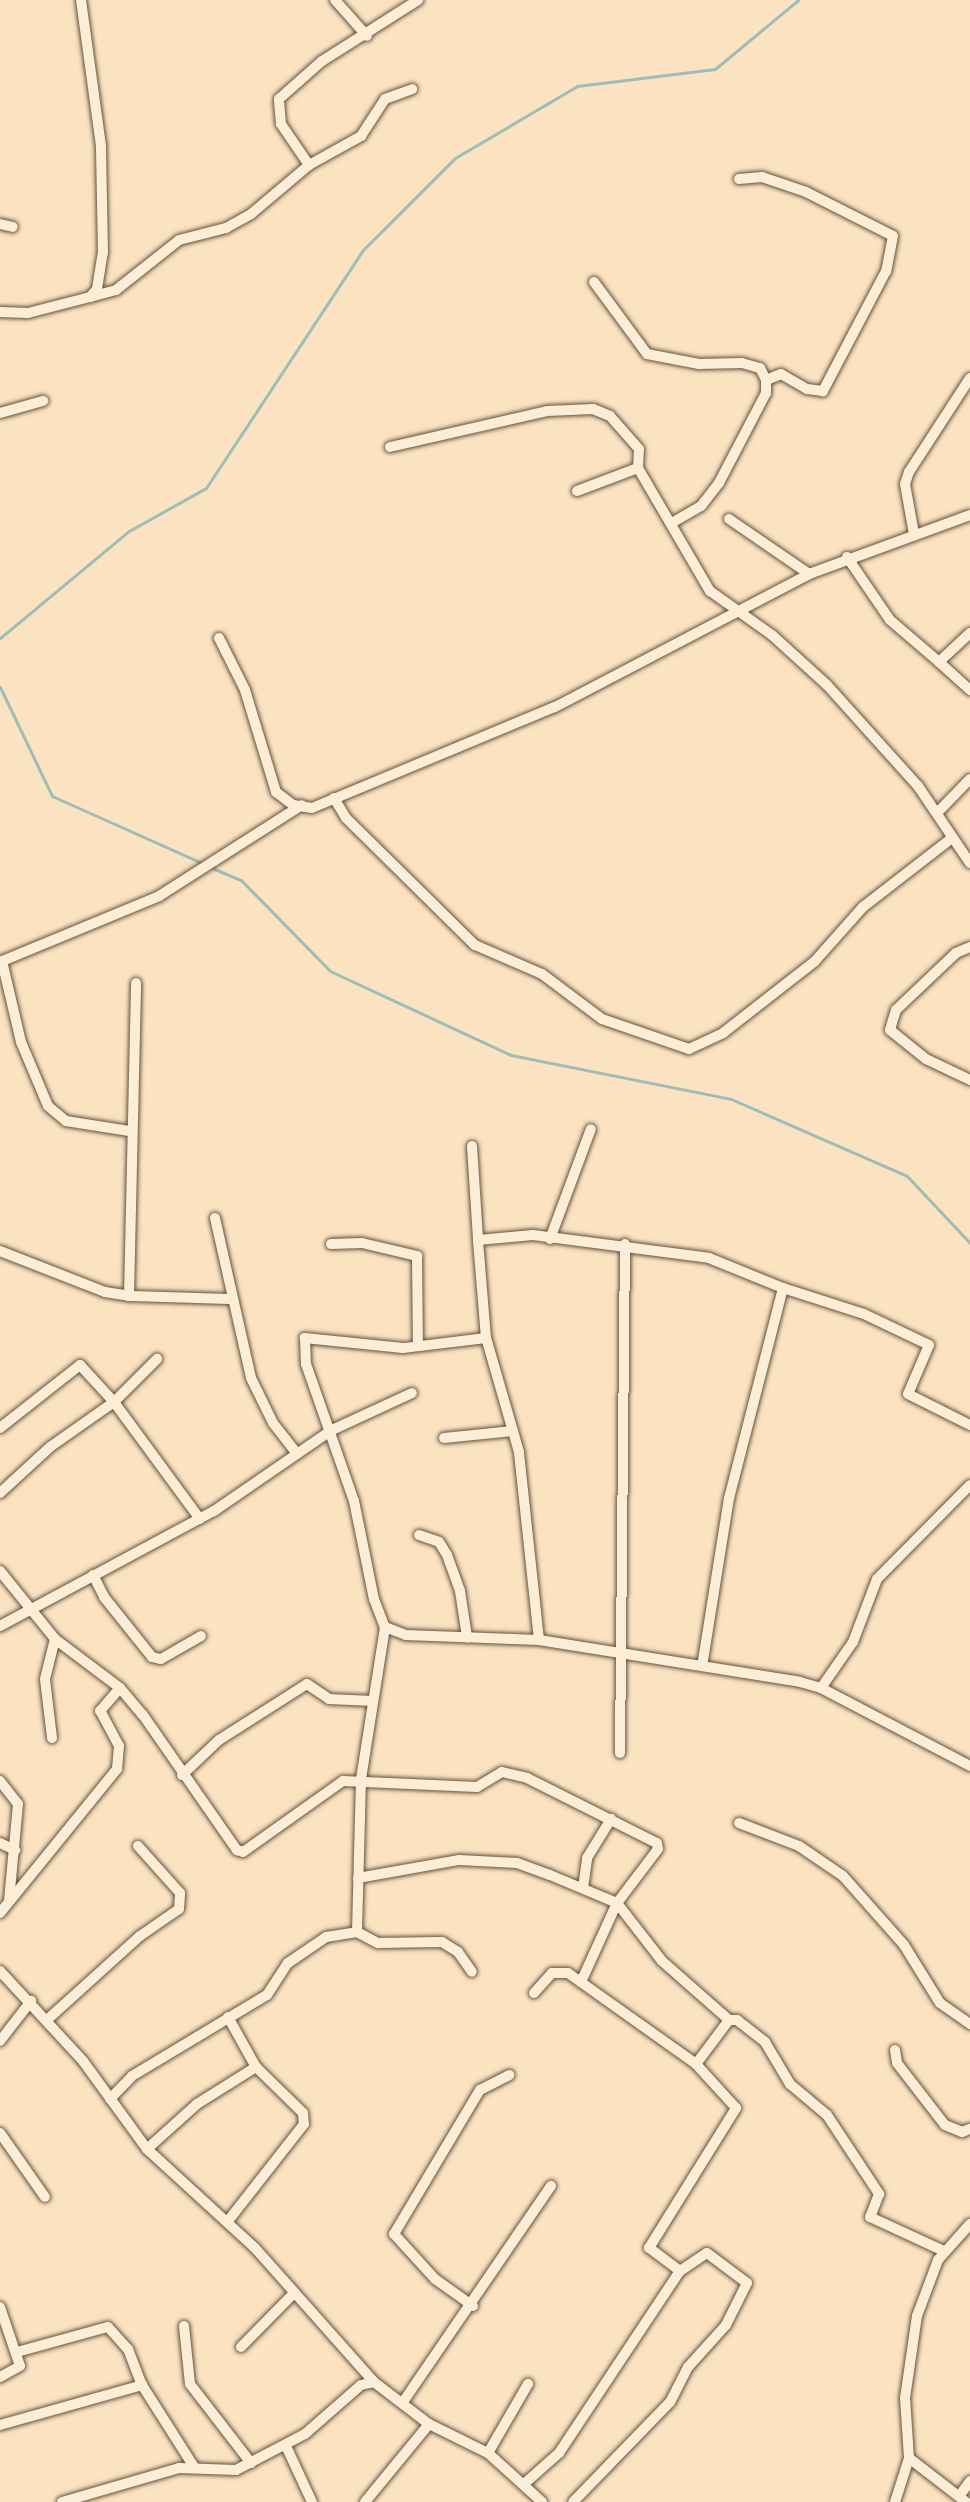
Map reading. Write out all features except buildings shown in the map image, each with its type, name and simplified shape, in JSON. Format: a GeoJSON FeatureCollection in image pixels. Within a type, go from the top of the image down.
{"type":"FeatureCollection","features":[{"type":"Feature","properties":{"kind":"street"},"geometry":{"type":"LineString","coordinates":[[81,0],[101,146],[103,253],[97,289],[90,297]]}},
{"type":"Feature","properties":{"kind":"street"},"geometry":{"type":"LineString","coordinates":[[335,0],[367,36]]}},
{"type":"Feature","properties":{"kind":"street"},"geometry":{"type":"LineString","coordinates":[[309,165],[281,124],[279,99],[322,61],[367,36],[418,0]]}},
{"type":"Feature","properties":{"kind":"street"},"geometry":{"type":"LineString","coordinates":[[0,312],[28,313],[90,297],[125,285],[179,240],[226,228],[251,214],[309,165],[361,136],[385,99],[412,89]]}},
{"type":"Feature","properties":{"kind":"street"},"geometry":{"type":"LineString","coordinates":[[739,179],[762,177],[806,192],[893,236],[886,271],[823,391],[807,389],[781,374],[766,380]]}},
{"type":"Feature","properties":{"kind":"street"},"geometry":{"type":"LineString","coordinates":[[0,224],[13,227]]}},
{"type":"Feature","properties":{"kind":"street"},"geometry":{"type":"LineString","coordinates":[[594,282],[647,354],[699,364],[742,363],[760,368],[766,380],[766,393],[719,483],[701,506],[672,523]]}},
{"type":"Feature","properties":{"kind":"street"},"geometry":{"type":"LineString","coordinates":[[914,534],[905,484],[909,472],[970,378]]}},
{"type":"Feature","properties":{"kind":"street"},"geometry":{"type":"LineString","coordinates":[[0,413],[43,401]]}},
{"type":"Feature","properties":{"kind":"street"},"geometry":{"type":"LineString","coordinates":[[390,447],[513,417],[593,409],[623,427],[639,449],[638,468],[710,591],[827,685],[897,760],[937,813],[970,863]]}},
{"type":"Feature","properties":{"kind":"street"},"geometry":{"type":"LineString","coordinates":[[577,491],[638,468]]}},
{"type":"Feature","properties":{"kind":"street"},"geometry":{"type":"LineString","coordinates":[[219,638],[245,690],[276,792],[292,805],[304,804],[312,808],[555,707],[809,574],[847,558],[970,515]]}},
{"type":"Feature","properties":{"kind":"street"},"geometry":{"type":"LineString","coordinates":[[729,519],[809,574]]}},
{"type":"Feature","properties":{"kind":"street"},"geometry":{"type":"LineString","coordinates":[[847,558],[891,620],[970,690]]}},
{"type":"Feature","properties":{"kind":"street"},"geometry":{"type":"LineString","coordinates":[[939,662],[970,633]]}},
{"type":"Feature","properties":{"kind":"street"},"geometry":{"type":"LineString","coordinates":[[937,813],[970,779]]}},
{"type":"Feature","properties":{"kind":"street"},"geometry":{"type":"LineString","coordinates":[[334,798],[346,818],[475,945],[542,975],[602,1019],[689,1049],[723,1033],[815,961],[863,907],[952,838]]}},
{"type":"Feature","properties":{"kind":"street"},"geometry":{"type":"LineString","coordinates":[[129,1131],[83,1127],[57,1117],[48,1106],[21,1042],[1,962],[159,896],[304,804]]}},
{"type":"Feature","properties":{"kind":"street"},"geometry":{"type":"LineString","coordinates":[[970,947],[956,953],[896,1010],[890,1030],[926,1059],[970,1080]]}},
{"type":"Feature","properties":{"kind":"street"},"geometry":{"type":"LineString","coordinates":[[129,1296],[129,1131],[136,983]]}},
{"type":"Feature","properties":{"kind":"street"},"geometry":{"type":"LineString","coordinates":[[550,1239],[591,1129]]}},
{"type":"Feature","properties":{"kind":"street"},"geometry":{"type":"LineString","coordinates":[[472,1146],[486,1338],[513,1431],[537,1581],[539,1640]]}},
{"type":"Feature","properties":{"kind":"street"},"geometry":{"type":"LineString","coordinates":[[215,1218],[251,1378],[273,1423],[296,1452]]}},
{"type":"Feature","properties":{"kind":"street"},"geometry":{"type":"LineString","coordinates":[[478,1240],[550,1239],[625,1244],[709,1258],[783,1288],[864,1314],[929,1345],[908,1394],[970,1425]]}},
{"type":"Feature","properties":{"kind":"street"},"geometry":{"type":"LineString","coordinates":[[331,1244],[362,1243],[417,1256],[418,1345]]}},
{"type":"Feature","properties":{"kind":"street"},"geometry":{"type":"LineString","coordinates":[[620,1753],[624,1652],[621,1425],[625,1244]]}},
{"type":"Feature","properties":{"kind":"street"},"geometry":{"type":"LineString","coordinates":[[0,1251],[105,1292],[129,1296],[232,1299]]}},
{"type":"Feature","properties":{"kind":"street"},"geometry":{"type":"LineString","coordinates":[[702,1666],[729,1498],[783,1288]]}},
{"type":"Feature","properties":{"kind":"street"},"geometry":{"type":"LineString","coordinates":[[357,1932],[361,1779],[386,1627],[332,1430],[306,1364],[305,1338],[373,1347],[486,1338]]}},
{"type":"Feature","properties":{"kind":"street"},"geometry":{"type":"LineString","coordinates":[[0,1493],[50,1447],[114,1402],[157,1359]]}},
{"type":"Feature","properties":{"kind":"street"},"geometry":{"type":"LineString","coordinates":[[0,1428],[80,1365],[114,1402],[200,1520]]}},
{"type":"Feature","properties":{"kind":"street"},"geometry":{"type":"LineString","coordinates":[[0,1626],[30,1608],[200,1520],[268,1478],[296,1452],[332,1430],[412,1393]]}},
{"type":"Feature","properties":{"kind":"street"},"geometry":{"type":"LineString","coordinates":[[444,1438],[513,1431]]}},
{"type":"Feature","properties":{"kind":"street"},"geometry":{"type":"LineString","coordinates":[[821,1688],[853,1642],[877,1579],[970,1485]]}},
{"type":"Feature","properties":{"kind":"street"},"geometry":{"type":"LineString","coordinates":[[419,1535],[439,1542],[447,1555],[460,1591],[467,1637]]}},
{"type":"Feature","properties":{"kind":"street"},"geometry":{"type":"LineString","coordinates":[[0,1571],[55,1639],[120,1688],[182,1774],[243,1852],[343,1781],[361,1779],[477,1787],[502,1772],[527,1778],[657,1843],[658,1849],[617,1903],[581,1982]]}},
{"type":"Feature","properties":{"kind":"street"},"geometry":{"type":"LineString","coordinates":[[93,1575],[104,1597],[152,1657],[161,1659],[201,1636]]}},
{"type":"Feature","properties":{"kind":"street"},"geometry":{"type":"LineString","coordinates":[[386,1627],[406,1635],[539,1640],[624,1652],[821,1688],[970,1766]]}},
{"type":"Feature","properties":{"kind":"street"},"geometry":{"type":"LineString","coordinates":[[52,1738],[45,1678],[55,1639]]}},
{"type":"Feature","properties":{"kind":"street"},"geometry":{"type":"LineString","coordinates":[[182,1774],[219,1740],[307,1684],[329,1699],[373,1701]]}},
{"type":"Feature","properties":{"kind":"street"},"geometry":{"type":"LineString","coordinates":[[0,1913],[117,1769],[119,1746],[100,1711],[120,1688]]}},
{"type":"Feature","properties":{"kind":"street"},"geometry":{"type":"LineString","coordinates":[[0,1781],[18,1804],[9,1901]]}},
{"type":"Feature","properties":{"kind":"street"},"geometry":{"type":"LineString","coordinates":[[583,1888],[587,1858],[611,1819]]}},
{"type":"Feature","properties":{"kind":"street"},"geometry":{"type":"LineString","coordinates":[[738,1823],[799,1846],[843,1876],[904,1945],[940,2003],[970,2024]]}},
{"type":"Feature","properties":{"kind":"street"},"geometry":{"type":"LineString","coordinates":[[0,1843],[15,1850]]}},
{"type":"Feature","properties":{"kind":"street"},"geometry":{"type":"LineString","coordinates":[[48,2019],[140,1936],[179,1909],[180,1893],[138,1846]]}},
{"type":"Feature","properties":{"kind":"street"},"geometry":{"type":"LineString","coordinates":[[358,1878],[471,1861],[517,1863],[617,1903],[656,1954],[729,2020],[765,2042],[790,2084],[827,2115],[879,2194],[870,2217],[944,2250]]}},
{"type":"Feature","properties":{"kind":"street"},"geometry":{"type":"LineString","coordinates":[[110,2099],[132,2076],[267,1995],[288,1963],[326,1937],[357,1932],[378,1943],[442,1942],[472,1972]]}},
{"type":"Feature","properties":{"kind":"street"},"geometry":{"type":"LineString","coordinates":[[0,1971],[48,2019],[147,2150],[228,2221],[374,2382],[429,2424],[488,2453],[542,2502]]}},
{"type":"Feature","properties":{"kind":"street"},"geometry":{"type":"LineString","coordinates":[[534,1993],[552,1973],[568,1973],[696,2064],[736,2108],[649,2248],[680,2271]]}},
{"type":"Feature","properties":{"kind":"street"},"geometry":{"type":"LineString","coordinates":[[0,2041],[31,2001]]}},
{"type":"Feature","properties":{"kind":"street"},"geometry":{"type":"LineString","coordinates":[[228,2017],[256,2067],[303,2113],[304,2124],[228,2221]]}},
{"type":"Feature","properties":{"kind":"street"},"geometry":{"type":"LineString","coordinates":[[696,2064],[729,2020]]}},
{"type":"Feature","properties":{"kind":"street"},"geometry":{"type":"LineString","coordinates":[[895,2050],[897,2063],[945,2125],[962,2132],[970,2129]]}},
{"type":"Feature","properties":{"kind":"street"},"geometry":{"type":"LineString","coordinates":[[147,2150],[197,2104],[256,2067]]}},
{"type":"Feature","properties":{"kind":"street"},"geometry":{"type":"LineString","coordinates":[[473,2306],[435,2279],[394,2234],[480,2090],[509,2075]]}},
{"type":"Feature","properties":{"kind":"street"},"geometry":{"type":"LineString","coordinates":[[0,2133],[45,2197]]}},
{"type":"Feature","properties":{"kind":"street"},"geometry":{"type":"LineString","coordinates":[[403,2402],[473,2306],[551,2186]]}},
{"type":"Feature","properties":{"kind":"street"},"geometry":{"type":"LineString","coordinates":[[895,2502],[909,2458],[907,2364],[926,2288],[944,2250],[970,2224]]}},
{"type":"Feature","properties":{"kind":"street"},"geometry":{"type":"LineString","coordinates":[[524,2484],[559,2453],[680,2271],[707,2253],[747,2283],[726,2325],[688,2367],[670,2402],[573,2502]]}},
{"type":"Feature","properties":{"kind":"street"},"geometry":{"type":"LineString","coordinates":[[241,2347],[294,2293]]}},
{"type":"Feature","properties":{"kind":"street"},"geometry":{"type":"LineString","coordinates":[[0,2307],[20,2367],[0,2377]]}},
{"type":"Feature","properties":{"kind":"street"},"geometry":{"type":"LineString","coordinates":[[184,2326],[190,2384],[251,2463]]}},
{"type":"Feature","properties":{"kind":"street"},"geometry":{"type":"LineString","coordinates":[[16,2352],[108,2327],[128,2349],[142,2385],[194,2467]]}},
{"type":"Feature","properties":{"kind":"street"},"geometry":{"type":"LineString","coordinates":[[62,2502],[194,2467],[224,2473],[251,2463],[286,2446],[361,2385],[374,2382]]}},
{"type":"Feature","properties":{"kind":"street"},"geometry":{"type":"LineString","coordinates":[[488,2453],[528,2384]]}},
{"type":"Feature","properties":{"kind":"street"},"geometry":{"type":"LineString","coordinates":[[0,2425],[142,2385]]}},
{"type":"Feature","properties":{"kind":"street"},"geometry":{"type":"LineString","coordinates":[[365,2502],[429,2424]]}},
{"type":"Feature","properties":{"kind":"street"},"geometry":{"type":"LineString","coordinates":[[286,2446],[312,2502]]}},
{"type":"Feature","properties":{"kind":"street"},"geometry":{"type":"LineString","coordinates":[[909,2458],[963,2499],[970,2481]]}},
{"type":"Feature","properties":{"kind":"waterway"},"geometry":{"type":"LineString","coordinates":[[0,638],[129,531],[206,488],[363,250],[455,158],[577,86],[715,69],[798,0]]}},
{"type":"Feature","properties":{"kind":"waterway"},"geometry":{"type":"LineString","coordinates":[[0,687],[52,796],[204,864]]}},
{"type":"Feature","properties":{"kind":"waterway"},"geometry":{"type":"LineString","coordinates":[[210,867],[241,880],[330,971],[511,1055],[731,1099],[907,1176],[970,1243]]}}]}
